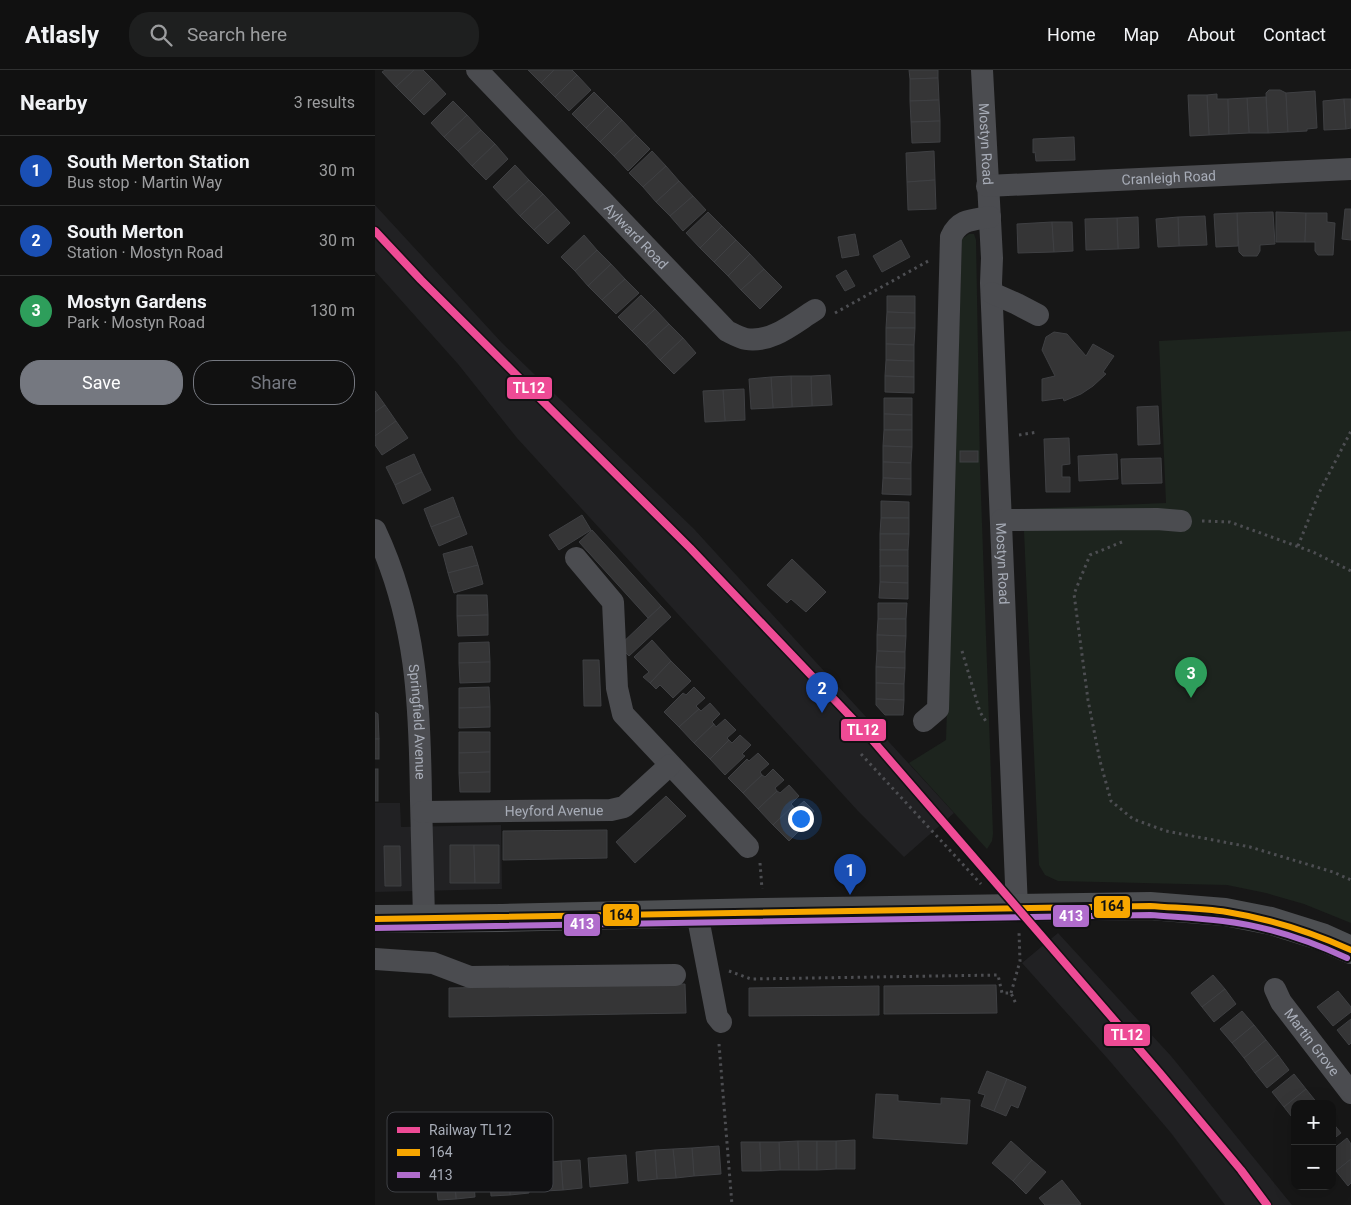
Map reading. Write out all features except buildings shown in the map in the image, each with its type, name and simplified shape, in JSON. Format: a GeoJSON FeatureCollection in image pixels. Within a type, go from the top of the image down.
{"type":"FeatureCollection","features":[{"type":"Feature","properties":{"kind":"main road"},"geometry":{"type":"LineString","coordinates":[[375,919],[1150,906],[1225,912],[1271,921],[1322,937],[1351,950]]}},
{"type":"Feature","properties":{"kind":"street","name":"Aylward Road"},"geometry":{"type":"LineString","coordinates":[[477,70],[727,331],[744,339],[760,340],[773,336],[815,310]]}},
{"type":"Feature","properties":{"kind":"street","name":"Mostyn Road"},"geometry":{"type":"LineString","coordinates":[[982,70],[1002,520],[1008,908]]}},
{"type":"Feature","properties":{"kind":"street","name":"Cranleigh Road"},"geometry":{"type":"LineString","coordinates":[[987,186],[1351,169]]}},
{"type":"Feature","properties":{"kind":"street"},"geometry":{"type":"LineString","coordinates":[[924,722],[938,710],[951,237],[956,227],[962,223],[989,217]]}},
{"type":"Feature","properties":{"kind":"street"},"geometry":{"type":"LineString","coordinates":[[992,294],[1038,315]]}},
{"type":"Feature","properties":{"kind":"street"},"geometry":{"type":"LineString","coordinates":[[1002,520],[1157,519],[1181,521]]}},
{"type":"Feature","properties":{"kind":"street","name":"Springfield Avenue"},"geometry":{"type":"LineString","coordinates":[[375,530],[402,602],[415,664],[420,726],[424,918]]}},
{"type":"Feature","properties":{"kind":"street"},"geometry":{"type":"LineString","coordinates":[[576,558],[613,602],[617,688],[623,714],[748,847]]}},
{"type":"Feature","properties":{"kind":"street","name":"Heyford Avenue"},"geometry":{"type":"LineString","coordinates":[[422,812],[611,810],[624,806],[670,765]]}},
{"type":"Feature","properties":{"kind":"street"},"geometry":{"type":"LineString","coordinates":[[697,913],[717,1017],[721,1022]]}},
{"type":"Feature","properties":{"kind":"street"},"geometry":{"type":"LineString","coordinates":[[375,959],[433,963],[470,977],[675,975]]}},
{"type":"Feature","properties":{"kind":"street","name":"Martin Grove"},"geometry":{"type":"LineString","coordinates":[[1275,989],[1286,1009],[1351,1093]]}},
{"type":"Feature","properties":{"kind":"path"},"geometry":{"type":"LineString","coordinates":[[815,310],[836,313],[932,258],[949,258]]}},
{"type":"Feature","properties":{"kind":"path"},"geometry":{"type":"LineString","coordinates":[[1298,546],[1319,493],[1351,431]]}},
{"type":"Feature","properties":{"kind":"path"},"geometry":{"type":"LineString","coordinates":[[1181,521],[1230,522],[1298,546],[1351,571]]}},
{"type":"Feature","properties":{"kind":"path"},"geometry":{"type":"LineString","coordinates":[[1124,541],[1090,556],[1074,594],[1088,700],[1100,761],[1111,800],[1133,819],[1166,831],[1250,847],[1333,872],[1351,880]]}},
{"type":"Feature","properties":{"kind":"path"},"geometry":{"type":"LineString","coordinates":[[961,647],[981,712],[991,728]]}},
{"type":"Feature","properties":{"kind":"path"},"geometry":{"type":"LineString","coordinates":[[861,754],[974,875],[1008,908],[1021,961],[1011,993],[1017,1004]]}},
{"type":"Feature","properties":{"kind":"path"},"geometry":{"type":"LineString","coordinates":[[748,847],[760,859],[763,912]]}},
{"type":"Feature","properties":{"kind":"path"},"geometry":{"type":"LineString","coordinates":[[751,978],[998,975],[1002,993],[1011,993]]}},
{"type":"Feature","properties":{"kind":"path"},"geometry":{"type":"LineString","coordinates":[[721,1022],[718,1029],[732,1205]]}},
{"type":"Feature","properties":{"kind":"shaded area"},"geometry":{"type":"Polygon","coordinates":[[[375,205],[502,343],[694,529],[954,813],[904,857],[858,811],[517,438],[458,364],[375,271],[375,205]]]}},
{"type":"Feature","properties":{"kind":"shaded area"},"geometry":{"type":"Polygon","coordinates":[[[969,234],[974,234],[976,240],[980,467],[993,834],[992,841],[987,849],[909,763],[946,740],[962,239],[969,234]]]}},
{"type":"Feature","properties":{"kind":"shaded area"},"geometry":{"type":"Polygon","coordinates":[[[1351,331],[1351,923],[1304,904],[1266,893],[1227,885],[1058,881],[1045,875],[1039,865],[1023,509],[1166,503],[1159,341],[1351,331]]]}},
{"type":"Feature","properties":{"kind":"shaded area"},"geometry":{"type":"Polygon","coordinates":[[[375,803],[400,803],[401,827],[501,825],[502,889],[375,892],[375,803]]]}},
{"type":"Feature","properties":{"kind":"shaded area"},"geometry":{"type":"Polygon","coordinates":[[[1058,933],[1171,1056],[1292,1205],[1225,1205],[1171,1133],[1022,963],[1058,933]]]}},
{"type":"Feature","properties":{"kind":"rail line","name":"TL12"},"geometry":{"type":"LineString","coordinates":[[375,231],[421,280],[690,548],[868,735],[1159,1072],[1241,1170],[1267,1205]]}},
{"type":"Feature","properties":{"kind":"transit line","name":"164"},"geometry":{"type":"LineString","coordinates":[[375,919],[1150,906],[1218,911],[1259,918],[1321,937],[1351,950]]}},
{"type":"Feature","properties":{"kind":"transit line","name":"413"},"geometry":{"type":"LineString","coordinates":[[375,928],[1150,915],[1214,920],[1255,926],[1317,945],[1347,958]]}},
{"type":"Feature","properties":{"kind":"place","name":"Mostyn Gardens"},"geometry":{"type":"Point","coordinates":[1191,698]}},
{"type":"Feature","properties":{"kind":"place","name":"South Merton"},"geometry":{"type":"Point","coordinates":[822,713]}},
{"type":"Feature","properties":{"kind":"place","name":"South Merton Station"},"geometry":{"type":"Point","coordinates":[850,895]}}]}
